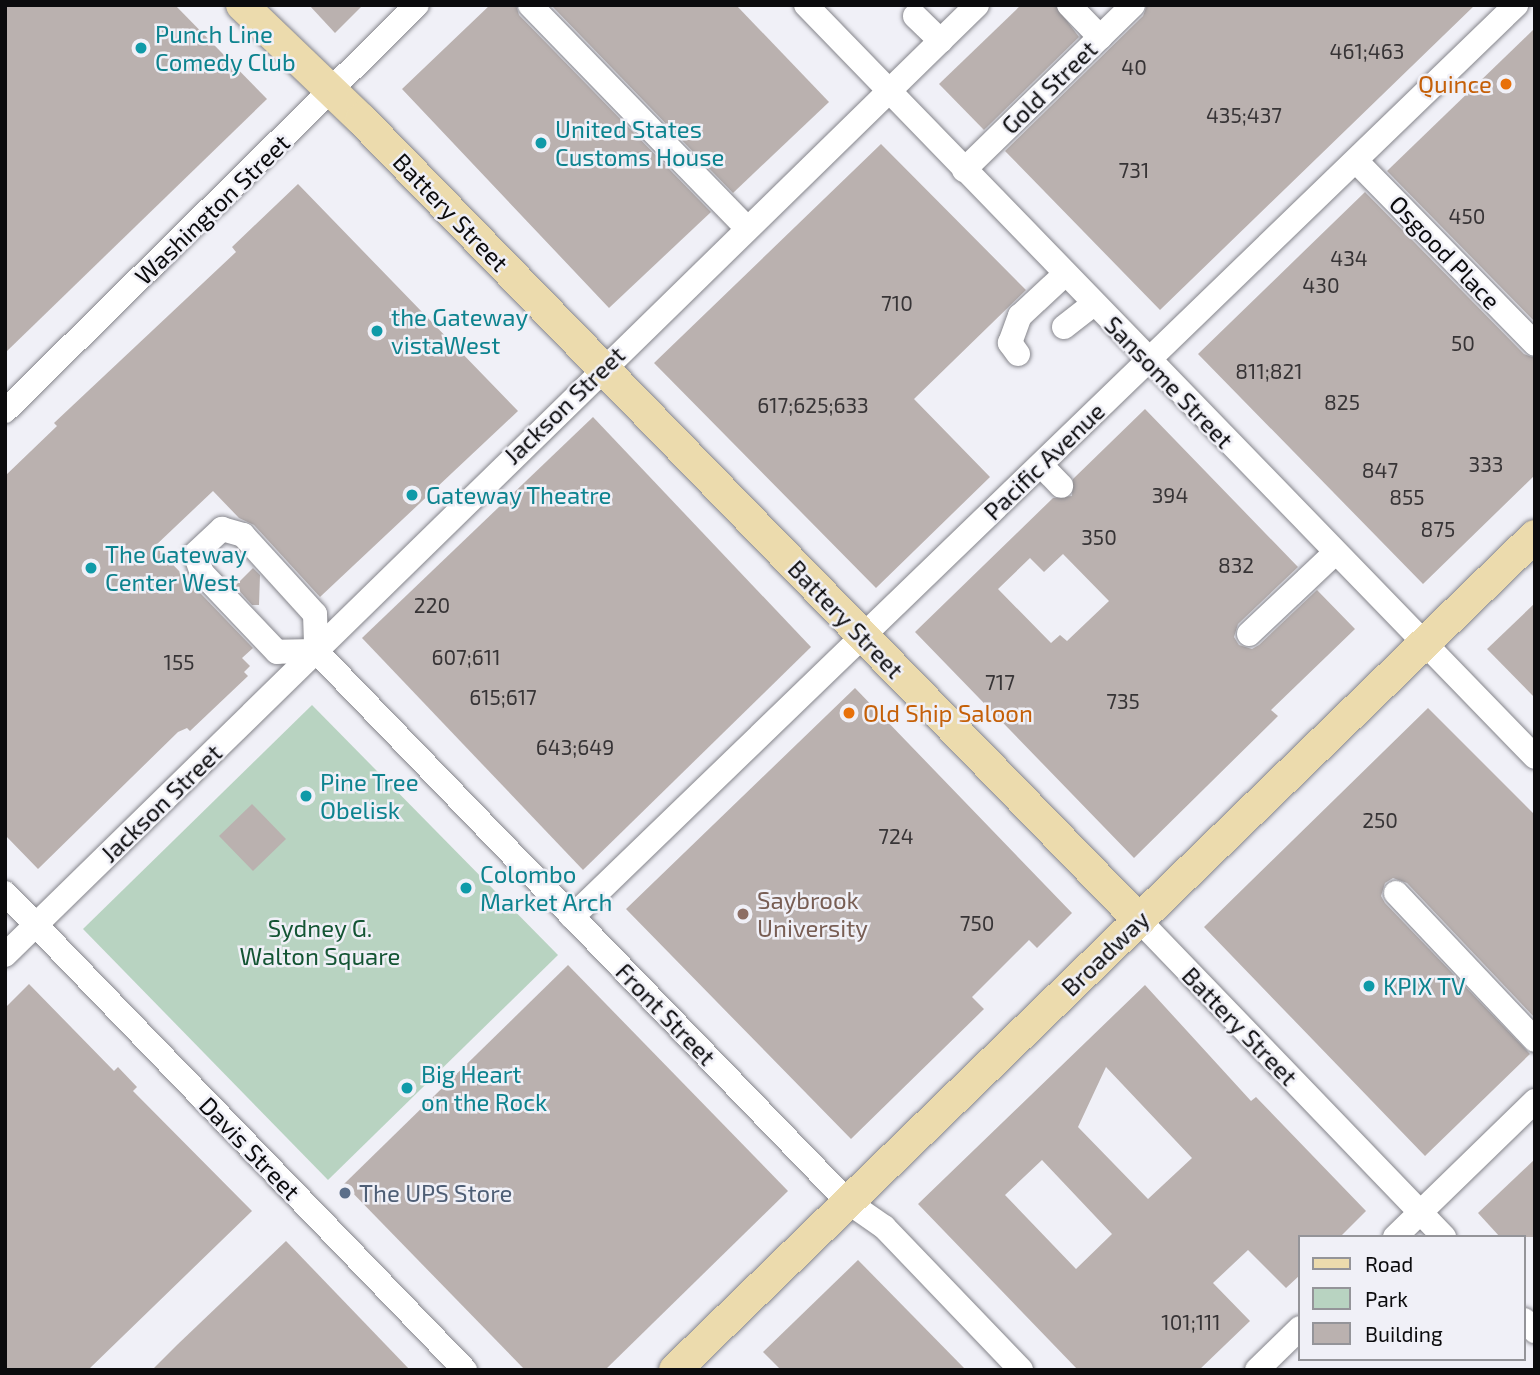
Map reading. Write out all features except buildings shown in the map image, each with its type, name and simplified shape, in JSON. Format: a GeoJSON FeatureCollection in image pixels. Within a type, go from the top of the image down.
{"type":"FeatureCollection","features":[{"type":"Feature","properties":{"kind":"main road","name":"Battery Street"},"geometry":{"type":"LineString","coordinates":[[242,5],[602,368],[1139,920]]}},
{"type":"Feature","properties":{"kind":"main road","name":"Broadway"},"geometry":{"type":"LineString","coordinates":[[675,1370],[1535,536]]}},
{"type":"Feature","properties":{"kind":"street","name":"Washington Street"},"geometry":{"type":"LineString","coordinates":[[5,411],[417,5]]}},
{"type":"Feature","properties":{"kind":"street"},"geometry":{"type":"LineString","coordinates":[[530,5],[747,228]]}},
{"type":"Feature","properties":{"kind":"street","name":"Sansome Street"},"geometry":{"type":"LineString","coordinates":[[806,5],[1148,361],[1535,757]]}},
{"type":"Feature","properties":{"kind":"street","name":"Jackson Street"},"geometry":{"type":"LineString","coordinates":[[5,955],[602,368],[977,5]]}},
{"type":"Feature","properties":{"kind":"street"},"geometry":{"type":"LineString","coordinates":[[1069,5],[1100,37]]}},
{"type":"Feature","properties":{"kind":"street","name":"Gold Street"},"geometry":{"type":"LineString","coordinates":[[964,170],[1133,5]]}},
{"type":"Feature","properties":{"kind":"street","name":"Pacific Avenue"},"geometry":{"type":"LineString","coordinates":[[572,917],[1516,5]]}},
{"type":"Feature","properties":{"kind":"street"},"geometry":{"type":"LineString","coordinates":[[915,16],[941,41]]}},
{"type":"Feature","properties":{"kind":"street","name":"Osgood Place"},"geometry":{"type":"LineString","coordinates":[[1356,161],[1535,344]]}},
{"type":"Feature","properties":{"kind":"street"},"geometry":{"type":"LineString","coordinates":[[1018,354],[1010,343],[1020,316],[1065,274]]}},
{"type":"Feature","properties":{"kind":"street"},"geometry":{"type":"LineString","coordinates":[[1064,327],[1093,304]]}},
{"type":"Feature","properties":{"kind":"street"},"geometry":{"type":"LineString","coordinates":[[1041,465],[1061,486]]}},
{"type":"Feature","properties":{"kind":"street"},"geometry":{"type":"LineString","coordinates":[[222,529],[243,535],[315,614],[316,651],[277,652],[202,573],[195,554],[222,529]]}},
{"type":"Feature","properties":{"kind":"street"},"geometry":{"type":"LineString","coordinates":[[1249,634],[1335,553]]}},
{"type":"Feature","properties":{"kind":"street","name":"Front Street"},"geometry":{"type":"LineString","coordinates":[[316,651],[848,1202],[884,1227],[1021,1370]]}},
{"type":"Feature","properties":{"kind":"street","name":"Davis Street"},"geometry":{"type":"LineString","coordinates":[[5,893],[465,1370]]}},
{"type":"Feature","properties":{"kind":"street"},"geometry":{"type":"LineString","coordinates":[[1396,893],[1535,1040]]}},
{"type":"Feature","properties":{"kind":"street","name":"Battery Street"},"geometry":{"type":"LineString","coordinates":[[1139,920],[1442,1235]]}},
{"type":"Feature","properties":{"kind":"street"},"geometry":{"type":"LineString","coordinates":[[1397,1235],[1535,1101]]}},
{"type":"Feature","properties":{"kind":"street"},"geometry":{"type":"LineString","coordinates":[[1257,1370],[1298,1330]]}},
{"type":"Feature","properties":{"kind":"green space","name":"Sydney G. Walton Square"},"geometry":{"type":"Polygon","coordinates":[[[312,705],[558,955],[328,1180],[83,929],[312,705]]]}},
{"type":"Feature","properties":{"kind":"place","name":"Punch Line Comedy Club"},"geometry":{"type":"Point","coordinates":[141,48]}},
{"type":"Feature","properties":{"kind":"place","name":"Quince"},"geometry":{"type":"Point","coordinates":[1506,84]}},
{"type":"Feature","properties":{"kind":"place","name":"United States Customs House"},"geometry":{"type":"Point","coordinates":[541,143]}},
{"type":"Feature","properties":{"kind":"place","name":"the Gateway vistaWest"},"geometry":{"type":"Point","coordinates":[377,331]}},
{"type":"Feature","properties":{"kind":"place","name":"Gateway Theatre"},"geometry":{"type":"Point","coordinates":[412,495]}},
{"type":"Feature","properties":{"kind":"place","name":"The Gateway Center West"},"geometry":{"type":"Point","coordinates":[91,568]}},
{"type":"Feature","properties":{"kind":"place","name":"Old Ship Saloon"},"geometry":{"type":"Point","coordinates":[849,713]}},
{"type":"Feature","properties":{"kind":"place","name":"Pine Tree Obelisk"},"geometry":{"type":"Point","coordinates":[306,796]}},
{"type":"Feature","properties":{"kind":"place","name":"Colombo Market Arch"},"geometry":{"type":"Point","coordinates":[466,888]}},
{"type":"Feature","properties":{"kind":"place","name":"Saybrook University"},"geometry":{"type":"Point","coordinates":[743,914]}},
{"type":"Feature","properties":{"kind":"place","name":"KPIX TV"},"geometry":{"type":"Point","coordinates":[1369,986]}},
{"type":"Feature","properties":{"kind":"place","name":"Big Heart on the Rock"},"geometry":{"type":"Point","coordinates":[407,1088]}},
{"type":"Feature","properties":{"kind":"place","name":"The UPS Store"},"geometry":{"type":"Point","coordinates":[345,1193]}}]}
